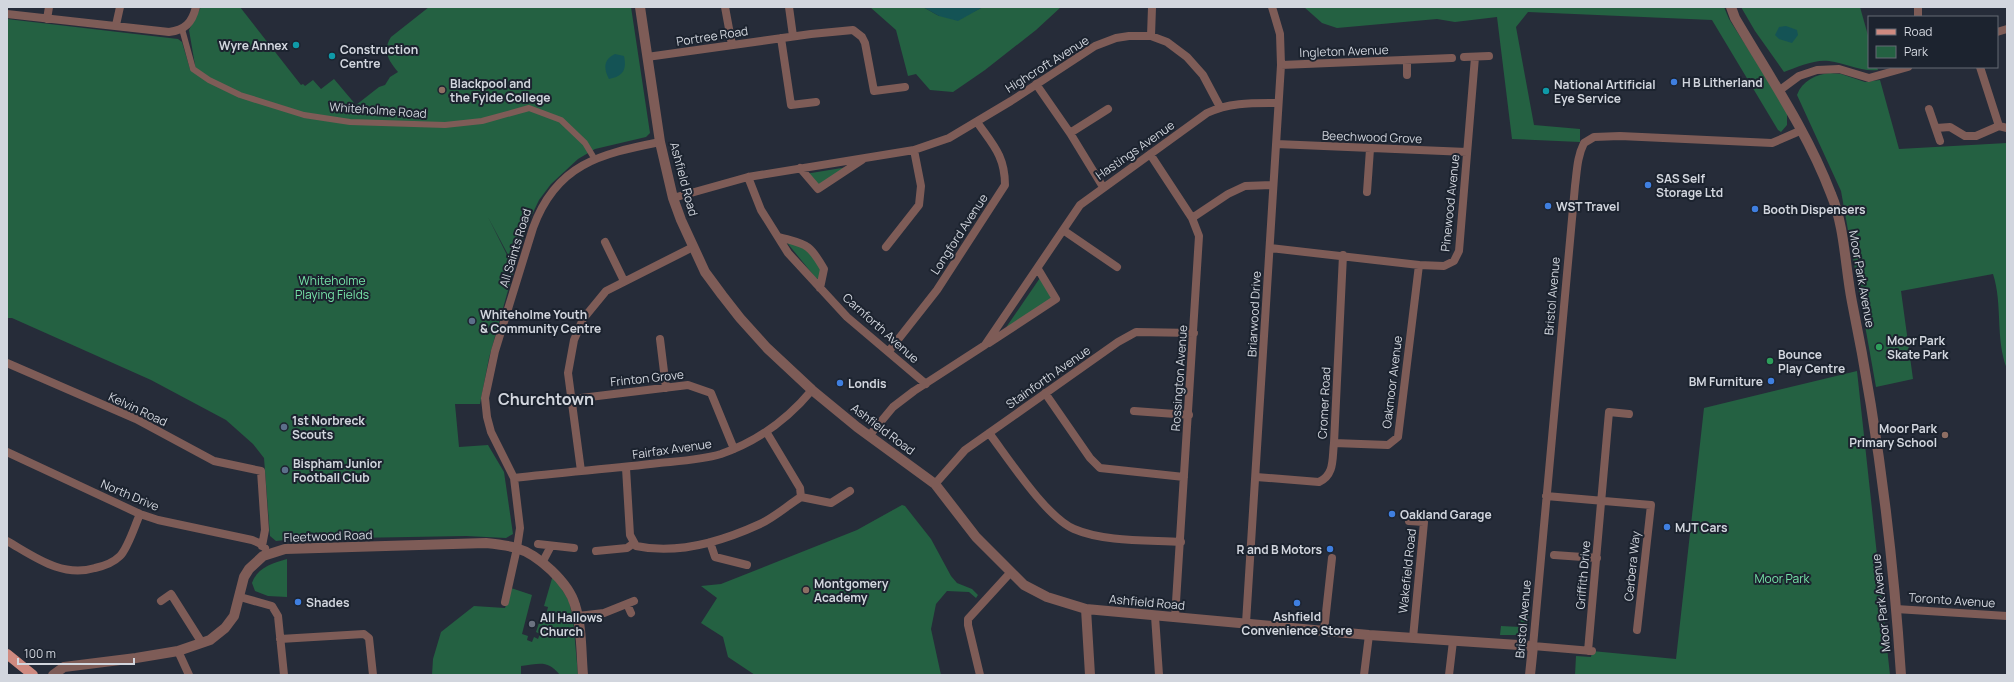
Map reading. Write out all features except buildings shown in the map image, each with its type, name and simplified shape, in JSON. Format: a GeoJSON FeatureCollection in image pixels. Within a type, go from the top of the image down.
{"type":"FeatureCollection","features":[{"type":"Feature","properties":{"kind":"main road"},"geometry":{"type":"LineString","coordinates":[[7,654],[33,675]]}},
{"type":"Feature","properties":{"kind":"street"},"geometry":{"type":"LineString","coordinates":[[47,19],[49,7]]}},
{"type":"Feature","properties":{"kind":"street"},"geometry":{"type":"LineString","coordinates":[[116,25],[120,7]]}},
{"type":"Feature","properties":{"kind":"street"},"geometry":{"type":"LineString","coordinates":[[7,14],[116,25],[162,32],[182,29],[191,21],[196,7]]}},
{"type":"Feature","properties":{"kind":"street","name":"Ashfield Road"},"geometry":{"type":"LineString","coordinates":[[640,7],[660,142],[673,198],[681,220],[705,272],[740,318],[767,348],[812,390],[869,436],[935,484],[976,537],[1010,573],[1024,585],[1036,592],[1086,609],[1369,635],[1590,651]]}},
{"type":"Feature","properties":{"kind":"street"},"geometry":{"type":"LineString","coordinates":[[725,7],[732,45]]}},
{"type":"Feature","properties":{"kind":"street"},"geometry":{"type":"LineString","coordinates":[[789,7],[793,36]]}},
{"type":"Feature","properties":{"kind":"street"},"geometry":{"type":"LineString","coordinates":[[1151,36],[1152,7]]}},
{"type":"Feature","properties":{"kind":"street","name":"Briarwood Drive"},"geometry":{"type":"LineString","coordinates":[[1246,623],[1281,65],[1280,34],[1272,7]]}},
{"type":"Feature","properties":{"kind":"street","name":"Moor Park Avenue"},"geometry":{"type":"LineString","coordinates":[[1731,7],[1735,18],[1780,90],[1802,130],[1836,207],[1872,419],[1896,609],[1901,675]]}},
{"type":"Feature","properties":{"kind":"street","name":"Whiteholme Road"},"geometry":{"type":"LineString","coordinates":[[182,29],[193,69],[209,80],[240,95],[304,115],[350,122],[445,125],[482,121],[529,108],[561,120],[585,143],[594,158]]}},
{"type":"Feature","properties":{"kind":"street","name":"Portree Road"},"geometry":{"type":"LineString","coordinates":[[648,57],[793,36],[853,30],[860,35],[865,43],[874,92],[905,87]]}},
{"type":"Feature","properties":{"kind":"street","name":"Highcroft Avenue"},"geometry":{"type":"LineString","coordinates":[[673,198],[748,177],[914,150],[949,138],[977,122],[1096,46],[1116,38],[1129,36],[1151,36],[1167,42],[1186,57],[1203,76],[1220,107]]}},
{"type":"Feature","properties":{"kind":"street"},"geometry":{"type":"LineString","coordinates":[[781,38],[791,105],[816,102]]}},
{"type":"Feature","properties":{"kind":"street"},"geometry":{"type":"LineString","coordinates":[[1464,57],[1489,56]]}},
{"type":"Feature","properties":{"kind":"street","name":"Pinewood Avenue"},"geometry":{"type":"LineString","coordinates":[[1270,248],[1343,255],[1420,265],[1444,266],[1454,261],[1459,251],[1475,57]]}},
{"type":"Feature","properties":{"kind":"street","name":"Ingleton Avenue"},"geometry":{"type":"LineString","coordinates":[[1281,65],[1452,58]]}},
{"type":"Feature","properties":{"kind":"street"},"geometry":{"type":"LineString","coordinates":[[1407,61],[1407,74]]}},
{"type":"Feature","properties":{"kind":"street"},"geometry":{"type":"LineString","coordinates":[[1780,90],[1799,76],[1817,70],[1839,69],[1868,78],[1904,68]]}},
{"type":"Feature","properties":{"kind":"street"},"geometry":{"type":"LineString","coordinates":[[1936,128],[1950,127],[1965,136],[1976,136],[2003,127],[1980,68]]}},
{"type":"Feature","properties":{"kind":"street"},"geometry":{"type":"LineString","coordinates":[[1036,84],[1070,133],[1102,187]]}},
{"type":"Feature","properties":{"kind":"street","name":"Hastings Avenue"},"geometry":{"type":"LineString","coordinates":[[985,345],[1080,205],[1102,187],[1207,113],[1220,107],[1236,104],[1278,103]]}},
{"type":"Feature","properties":{"kind":"street"},"geometry":{"type":"LineString","coordinates":[[1070,133],[1108,109]]}},
{"type":"Feature","properties":{"kind":"street"},"geometry":{"type":"LineString","coordinates":[[1929,109],[1940,141]]}},
{"type":"Feature","properties":{"kind":"street","name":"Longford Avenue"},"geometry":{"type":"LineString","coordinates":[[889,351],[937,290],[1005,185],[1005,168],[998,152],[977,122]]}},
{"type":"Feature","properties":{"kind":"street","name":"Bristol Avenue"},"geometry":{"type":"LineString","coordinates":[[1530,675],[1578,161],[1584,142],[1594,137],[1620,136],[1772,143],[1802,130]]}},
{"type":"Feature","properties":{"kind":"street","name":"All Saints Road"},"geometry":{"type":"LineString","coordinates":[[505,602],[520,528],[514,478],[502,457],[486,417],[485,398],[493,360],[540,208],[561,181],[594,158],[625,149],[660,142]]}},
{"type":"Feature","properties":{"kind":"street","name":"Beechwood Grove"},"geometry":{"type":"LineString","coordinates":[[1276,144],[1467,152]]}},
{"type":"Feature","properties":{"kind":"street"},"geometry":{"type":"LineString","coordinates":[[1367,192],[1370,149]]}},
{"type":"Feature","properties":{"kind":"street"},"geometry":{"type":"LineString","coordinates":[[886,247],[919,205],[921,186],[914,150]]}},
{"type":"Feature","properties":{"kind":"street","name":"Rossington Avenue"},"geometry":{"type":"LineString","coordinates":[[1150,154],[1192,218],[1199,236],[1189,416],[1175,618]]}},
{"type":"Feature","properties":{"kind":"street","name":"Highcroft Avenue"},"geometry":{"type":"LineString","coordinates":[[800,168],[818,189],[864,158]]}},
{"type":"Feature","properties":{"kind":"street","name":"Carnforth Avenue"},"geometry":{"type":"LineString","coordinates":[[748,177],[761,210],[788,253],[847,317],[889,351],[926,384]]}},
{"type":"Feature","properties":{"kind":"street"},"geometry":{"type":"LineString","coordinates":[[1192,218],[1228,194],[1245,186],[1273,185]]}},
{"type":"Feature","properties":{"kind":"street"},"geometry":{"type":"LineString","coordinates":[[1063,230],[1117,267]]}},
{"type":"Feature","properties":{"kind":"street"},"geometry":{"type":"LineString","coordinates":[[779,237],[807,245],[816,254],[824,269],[820,288]]}},
{"type":"Feature","properties":{"kind":"street"},"geometry":{"type":"LineString","coordinates":[[605,242],[624,281]]}},
{"type":"Feature","properties":{"kind":"street"},"geometry":{"type":"LineString","coordinates":[[581,471],[573,398],[568,373],[574,340],[582,319],[606,290],[693,247]]}},
{"type":"Feature","properties":{"kind":"street","name":"Cromer Road"},"geometry":{"type":"LineString","coordinates":[[1256,477],[1319,482],[1326,479],[1331,472],[1334,443],[1343,255]]}},
{"type":"Feature","properties":{"kind":"street","name":"Oakmoor Avenue"},"geometry":{"type":"LineString","coordinates":[[1334,443],[1388,445],[1398,437],[1420,265]]}},
{"type":"Feature","properties":{"kind":"street","name":"Hastings Avenue"},"geometry":{"type":"LineString","coordinates":[[869,436],[893,406],[1056,299],[1038,269]]}},
{"type":"Feature","properties":{"kind":"street","name":"Stainforth Avenue"},"geometry":{"type":"LineString","coordinates":[[935,484],[965,450],[1118,342],[1136,332],[1194,333]]}},
{"type":"Feature","properties":{"kind":"street"},"geometry":{"type":"LineString","coordinates":[[660,339],[666,388]]}},
{"type":"Feature","properties":{"kind":"street","name":"Kelvin Road"},"geometry":{"type":"LineString","coordinates":[[7,363],[136,419],[214,461],[260,471],[266,549]]}},
{"type":"Feature","properties":{"kind":"street","name":"Frinton Grove"},"geometry":{"type":"LineString","coordinates":[[573,398],[688,385],[711,393],[734,449]]}},
{"type":"Feature","properties":{"kind":"street","name":"Fairfax Avenue"},"geometry":{"type":"LineString","coordinates":[[514,478],[626,468],[705,458],[734,449],[767,432],[794,412],[812,390]]}},
{"type":"Feature","properties":{"kind":"street"},"geometry":{"type":"LineString","coordinates":[[1045,393],[1090,458],[1100,468],[1184,477]]}},
{"type":"Feature","properties":{"kind":"street"},"geometry":{"type":"LineString","coordinates":[[1139,408],[1189,416]]}},
{"type":"Feature","properties":{"kind":"street","name":"Griffith Drive"},"geometry":{"type":"LineString","coordinates":[[1590,651],[1609,412],[1629,414]]}},
{"type":"Feature","properties":{"kind":"street"},"geometry":{"type":"LineString","coordinates":[[767,432],[800,488],[801,497]]}},
{"type":"Feature","properties":{"kind":"street"},"geometry":{"type":"LineString","coordinates":[[989,433],[1046,507],[1073,529],[1096,536],[1181,542]]}},
{"type":"Feature","properties":{"kind":"street","name":"North Drive"},"geometry":{"type":"LineString","coordinates":[[7,452],[140,514],[165,522],[252,540],[266,549]]}},
{"type":"Feature","properties":{"kind":"street"},"geometry":{"type":"LineString","coordinates":[[626,468],[630,535],[636,546],[649,549],[710,542],[761,524],[801,497],[831,503],[850,491]]}},
{"type":"Feature","properties":{"kind":"street"},"geometry":{"type":"LineString","coordinates":[[1546,496],[1601,501]]}},
{"type":"Feature","properties":{"kind":"street","name":"Cerbera Way"},"geometry":{"type":"LineString","coordinates":[[1601,501],[1651,505],[1637,630]]}},
{"type":"Feature","properties":{"kind":"street"},"geometry":{"type":"LineString","coordinates":[[7,541],[52,566],[73,572],[89,570],[106,565],[121,555],[140,514]]}},
{"type":"Feature","properties":{"kind":"street","name":"Wakefield Road"},"geometry":{"type":"LineString","coordinates":[[1409,521],[1424,522],[1413,638]]}},
{"type":"Feature","properties":{"kind":"street"},"geometry":{"type":"LineString","coordinates":[[710,542],[715,557],[747,565]]}},
{"type":"Feature","properties":{"kind":"street","name":"Fleetwood Road"},"geometry":{"type":"LineString","coordinates":[[53,675],[64,667],[178,651],[202,643],[217,635],[234,616],[246,572],[266,549],[455,543],[486,543],[517,548]]}},
{"type":"Feature","properties":{"kind":"street"},"geometry":{"type":"LineString","coordinates":[[599,553],[627,548],[634,543]]}},
{"type":"Feature","properties":{"kind":"street"},"geometry":{"type":"LineString","coordinates":[[538,544],[574,548]]}},
{"type":"Feature","properties":{"kind":"street"},"geometry":{"type":"LineString","coordinates":[[542,563],[552,546]]}},
{"type":"Feature","properties":{"kind":"street"},"geometry":{"type":"LineString","coordinates":[[517,548],[552,570],[561,580],[572,597],[578,616],[583,675]]}},
{"type":"Feature","properties":{"kind":"street"},"geometry":{"type":"LineString","coordinates":[[1554,555],[1597,558]]}},
{"type":"Feature","properties":{"kind":"street"},"geometry":{"type":"LineString","coordinates":[[1324,631],[1332,558]]}},
{"type":"Feature","properties":{"kind":"street"},"geometry":{"type":"LineString","coordinates":[[980,675],[967,622],[1010,573]]}},
{"type":"Feature","properties":{"kind":"street"},"geometry":{"type":"LineString","coordinates":[[160,601],[174,591],[202,643]]}},
{"type":"Feature","properties":{"kind":"street"},"geometry":{"type":"LineString","coordinates":[[240,597],[272,606],[276,609],[284,675]]}},
{"type":"Feature","properties":{"kind":"street"},"geometry":{"type":"LineString","coordinates":[[578,616],[604,613],[631,603],[631,614]]}},
{"type":"Feature","properties":{"kind":"street"},"geometry":{"type":"LineString","coordinates":[[1086,609],[1090,675]]}},
{"type":"Feature","properties":{"kind":"street","name":"Toronto Avenue"},"geometry":{"type":"LineString","coordinates":[[1896,609],[2007,616]]}},
{"type":"Feature","properties":{"kind":"street"},"geometry":{"type":"LineString","coordinates":[[1155,616],[1159,675]]}},
{"type":"Feature","properties":{"kind":"street"},"geometry":{"type":"LineString","coordinates":[[280,639],[364,634],[369,638],[373,675]]}},
{"type":"Feature","properties":{"kind":"street"},"geometry":{"type":"LineString","coordinates":[[1364,675],[1369,635]]}},
{"type":"Feature","properties":{"kind":"street"},"geometry":{"type":"LineString","coordinates":[[1449,675],[1453,641]]}},
{"type":"Feature","properties":{"kind":"street"},"geometry":{"type":"LineString","coordinates":[[178,651],[189,675]]}},
{"type":"Feature","properties":{"kind":"green space","name":"Whiteholme Playing Fields"},"geometry":{"type":"Polygon","coordinates":[[[201,7],[240,7],[301,85],[303,84],[305,86],[313,80],[321,89],[334,79],[356,105],[379,87],[385,85],[390,77],[398,72],[389,60],[387,51],[388,42],[391,37],[429,7],[631,7],[650,133],[646,137],[595,149],[578,159],[551,184],[539,200],[530,219],[514,266],[488,217],[514,269],[489,358],[480,404],[455,404],[459,447],[488,445],[504,472],[513,534],[506,538],[466,536],[295,539],[276,541],[270,536],[264,458],[253,444],[226,420],[151,380],[12,318],[7,318],[7,19],[178,39],[182,42],[190,69],[195,65],[189,30],[201,7]]]}},
{"type":"Feature","properties":{"kind":"green space"},"geometry":{"type":"Polygon","coordinates":[[[870,7],[923,7],[939,16],[973,12],[983,7],[1061,7],[1036,30],[985,70],[953,92],[930,90],[916,74],[908,76],[896,30],[870,7]]]}},
{"type":"Feature","properties":{"kind":"green space"},"geometry":{"type":"Polygon","coordinates":[[[1304,7],[1724,7],[1729,19],[1780,99],[1787,113],[1787,125],[1781,132],[1778,130],[1712,20],[1528,12],[1516,27],[1534,125],[1580,129],[1580,142],[1512,139],[1497,17],[1455,22],[1437,19],[1337,28],[1322,23],[1304,7]]]}},
{"type":"Feature","properties":{"kind":"green space"},"geometry":{"type":"Polygon","coordinates":[[[1741,7],[1860,7],[1868,35],[1868,68],[1877,68],[1878,70],[1865,70],[1835,62],[1818,61],[1784,72],[1755,31],[1741,7]]]}},
{"type":"Feature","properties":{"kind":"green space"},"geometry":{"type":"Polygon","coordinates":[[[1830,73],[1841,74],[1865,82],[1880,80],[1899,149],[2007,143],[2007,369],[2001,345],[1998,298],[1993,274],[1901,291],[1913,379],[1876,387],[1841,191],[1797,95],[1802,86],[1810,79],[1830,73]]]}},
{"type":"Feature","properties":{"kind":"green space"},"geometry":{"type":"Polygon","coordinates":[[[854,166],[818,189],[805,174],[854,166]]]}},
{"type":"Feature","properties":{"kind":"green space"},"geometry":{"type":"Polygon","coordinates":[[[784,239],[807,245],[824,269],[822,282],[815,277],[784,239]]]}},
{"type":"Feature","properties":{"kind":"green space"},"geometry":{"type":"Polygon","coordinates":[[[1042,275],[1056,299],[1005,329],[1042,275]]]}},
{"type":"Feature","properties":{"kind":"green space","name":"Moor Park"},"geometry":{"type":"Polygon","coordinates":[[[1857,371],[1890,675],[1575,675],[1576,656],[1591,657],[1592,651],[1676,659],[1704,408],[1857,371]]]}},
{"type":"Feature","properties":{"kind":"green space","name":"Montgomery Academy"},"geometry":{"type":"Polygon","coordinates":[[[902,505],[905,506],[931,539],[951,576],[957,583],[972,589],[978,595],[976,598],[969,592],[947,591],[936,604],[931,629],[941,675],[755,675],[728,657],[723,637],[701,623],[717,598],[701,586],[721,584],[857,530],[902,505]]]}},
{"type":"Feature","properties":{"kind":"green space"},"geometry":{"type":"Polygon","coordinates":[[[287,559],[287,597],[268,596],[255,591],[252,583],[257,573],[271,564],[287,559]]]}},
{"type":"Feature","properties":{"kind":"green space"},"geometry":{"type":"Polygon","coordinates":[[[553,575],[569,601],[573,619],[578,675],[560,675],[547,665],[538,664],[521,666],[521,675],[432,675],[433,659],[441,632],[474,606],[505,608],[511,588],[532,595],[522,634],[528,636],[527,640],[532,642],[534,637],[538,639],[540,634],[536,632],[542,614],[546,615],[548,607],[544,606],[553,575]]]}},
{"type":"Feature","properties":{"kind":"green space"},"geometry":{"type":"Polygon","coordinates":[[[1521,595],[1530,596],[1527,633],[1523,635],[1500,635],[1501,626],[1520,627],[1523,602],[1521,601],[1521,595]]]}},
{"type":"Feature","properties":{"kind":"shaded area"},"geometry":{"type":"Polygon","coordinates":[[[923,7],[983,7],[958,21],[939,16],[923,7]]]}},
{"type":"Feature","properties":{"kind":"shaded area"},"geometry":{"type":"Polygon","coordinates":[[[1786,26],[1797,30],[1798,35],[1792,43],[1779,39],[1775,35],[1779,27],[1786,26]]]}},
{"type":"Feature","properties":{"kind":"shaded area"},"geometry":{"type":"Polygon","coordinates":[[[615,54],[624,56],[625,65],[621,74],[609,79],[605,68],[609,58],[615,54]]]}},
{"type":"Feature","properties":{"kind":"place","name":"Wyre Annex"},"geometry":{"type":"Point","coordinates":[296,45]}},
{"type":"Feature","properties":{"kind":"place","name":"Construction Centre"},"geometry":{"type":"Point","coordinates":[332,56]}},
{"type":"Feature","properties":{"kind":"place","name":"H B Litherland"},"geometry":{"type":"Point","coordinates":[1674,82]}},
{"type":"Feature","properties":{"kind":"place","name":"Blackpool and the Fylde College"},"geometry":{"type":"Point","coordinates":[442,90]}},
{"type":"Feature","properties":{"kind":"place","name":"National Artificial Eye Service"},"geometry":{"type":"Point","coordinates":[1546,91]}},
{"type":"Feature","properties":{"kind":"place","name":"SAS Self Storage Ltd"},"geometry":{"type":"Point","coordinates":[1648,185]}},
{"type":"Feature","properties":{"kind":"place","name":"WST Travel"},"geometry":{"type":"Point","coordinates":[1548,206]}},
{"type":"Feature","properties":{"kind":"place","name":"Booth Dispensers"},"geometry":{"type":"Point","coordinates":[1755,209]}},
{"type":"Feature","properties":{"kind":"place","name":"Whiteholme Youth & Community Centre"},"geometry":{"type":"Point","coordinates":[472,321]}},
{"type":"Feature","properties":{"kind":"place","name":"Moor Park Skate Park"},"geometry":{"type":"Point","coordinates":[1879,347]}},
{"type":"Feature","properties":{"kind":"place","name":"Bounce Play Centre"},"geometry":{"type":"Point","coordinates":[1770,361]}},
{"type":"Feature","properties":{"kind":"place","name":"BM Furniture"},"geometry":{"type":"Point","coordinates":[1771,381]}},
{"type":"Feature","properties":{"kind":"place","name":"Londis"},"geometry":{"type":"Point","coordinates":[840,383]}},
{"type":"Feature","properties":{"kind":"place","name":"1st Norbreck Scouts"},"geometry":{"type":"Point","coordinates":[284,427]}},
{"type":"Feature","properties":{"kind":"place","name":"Moor Park Primary School"},"geometry":{"type":"Point","coordinates":[1945,435]}},
{"type":"Feature","properties":{"kind":"place","name":"Bispham Junior Football Club"},"geometry":{"type":"Point","coordinates":[285,470]}},
{"type":"Feature","properties":{"kind":"place","name":"Oakland Garage"},"geometry":{"type":"Point","coordinates":[1392,514]}},
{"type":"Feature","properties":{"kind":"place","name":"MJT Cars"},"geometry":{"type":"Point","coordinates":[1667,527]}},
{"type":"Feature","properties":{"kind":"place","name":"R and B Motors"},"geometry":{"type":"Point","coordinates":[1330,549]}},
{"type":"Feature","properties":{"kind":"place","name":"Montgomery Academy"},"geometry":{"type":"Point","coordinates":[806,590]}},
{"type":"Feature","properties":{"kind":"place","name":"Shades"},"geometry":{"type":"Point","coordinates":[298,602]}},
{"type":"Feature","properties":{"kind":"place","name":"Ashfield Convenience Store"},"geometry":{"type":"Point","coordinates":[1297,603]}},
{"type":"Feature","properties":{"kind":"place","name":"All Hallows Church"},"geometry":{"type":"Point","coordinates":[532,624]}},
{"type":"Feature","properties":{"kind":"district","name":"Churchtown"},"geometry":{"type":"Point","coordinates":[546,399]}}]}
